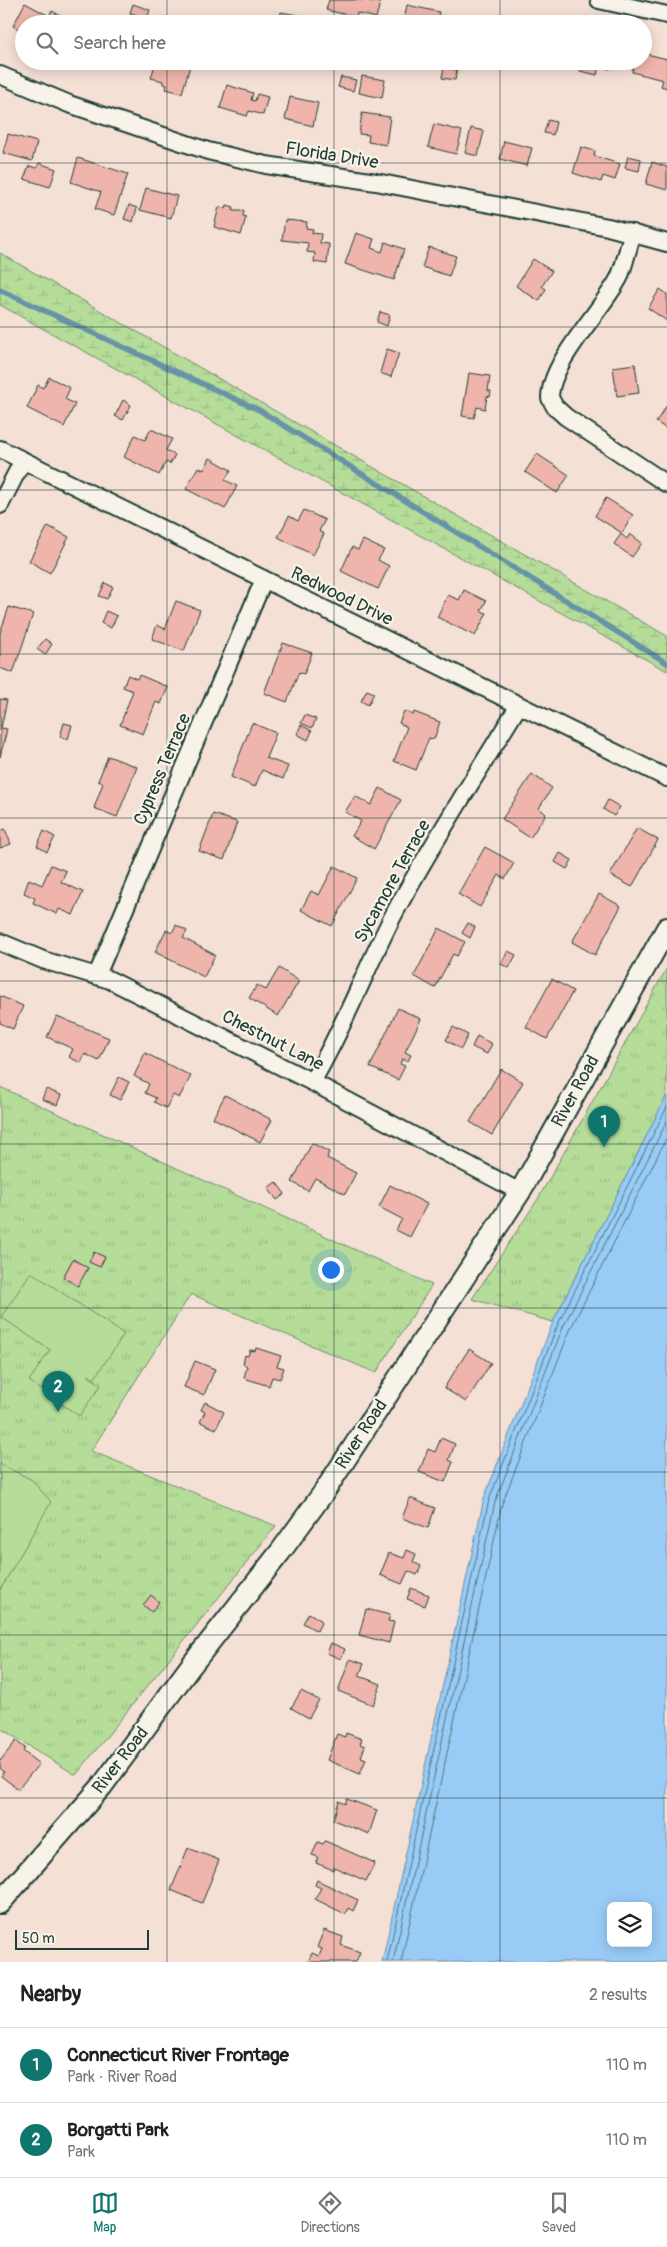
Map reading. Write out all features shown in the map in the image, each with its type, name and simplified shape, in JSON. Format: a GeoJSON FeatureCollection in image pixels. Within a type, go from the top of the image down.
{"type":"FeatureCollection","features":[{"type":"Feature","properties":{"kind":"street"},"geometry":{"type":"LineString","coordinates":[[599,0],[667,14]]}},
{"type":"Feature","properties":{"kind":"street","name":"Florida Drive"},"geometry":{"type":"LineString","coordinates":[[0,75],[69,104],[208,151],[266,164],[376,182],[633,233],[667,243]]}},
{"type":"Feature","properties":{"kind":"street"},"geometry":{"type":"LineString","coordinates":[[633,233],[619,277],[563,359],[552,385],[550,398],[555,407],[574,423],[667,484]]}},
{"type":"Feature","properties":{"kind":"street","name":"Redwood Drive"},"geometry":{"type":"LineString","coordinates":[[0,449],[667,778]]}},
{"type":"Feature","properties":{"kind":"street"},"geometry":{"type":"LineString","coordinates":[[0,505],[23,460]]}},
{"type":"Feature","properties":{"kind":"street","name":"Cypress Terrace"},"geometry":{"type":"LineString","coordinates":[[98,975],[264,579]]}},
{"type":"Feature","properties":{"kind":"street","name":"Sycamore Terrace"},"geometry":{"type":"LineString","coordinates":[[312,1082],[334,1044],[375,952],[395,914],[519,705]]}},
{"type":"Feature","properties":{"kind":"street","name":"River Road"},"geometry":{"type":"LineString","coordinates":[[0,1903],[102,1786],[324,1492],[520,1192],[667,928]]}},
{"type":"Feature","properties":{"kind":"street","name":"Chestnut Lane"},"geometry":{"type":"LineString","coordinates":[[0,942],[43,960],[110,980],[312,1082],[520,1192]]}},
{"type":"Feature","properties":{"kind":"green space"},"geometry":{"type":"Polygon","coordinates":[[[0,253],[667,636],[667,671],[0,305],[0,253]]]}},
{"type":"Feature","properties":{"kind":"green space"},"geometry":{"type":"Polygon","coordinates":[[[667,968],[667,1095],[553,1322],[472,1299],[538,1199],[667,968]]]}},
{"type":"Feature","properties":{"kind":"green space"},"geometry":{"type":"Polygon","coordinates":[[[0,1087],[432,1285],[376,1373],[191,1294],[91,1451],[276,1526],[76,1775],[0,1728],[0,1087]]]}},
{"type":"Feature","properties":{"kind":"green space"},"geometry":{"type":"Polygon","coordinates":[[[31,1272],[124,1334],[94,1379],[88,1375],[101,1385],[79,1416],[29,1381],[50,1350],[1,1317],[31,1272]]]}},
{"type":"Feature","properties":{"kind":"green space"},"geometry":{"type":"Polygon","coordinates":[[[0,1464],[32,1480],[51,1502],[0,1590],[0,1464]]]}},
{"type":"Feature","properties":{"kind":"water"},"geometry":{"type":"Polygon","coordinates":[[[667,1095],[667,1962],[382,1962],[484,1498],[553,1322],[667,1095]]]}},
{"type":"Feature","properties":{"kind":"building"},"geometry":{"type":"Polygon","coordinates":[[[329,0],[365,0],[380,3],[377,15],[357,13],[356,15],[347,15],[326,10],[329,0]]]}},
{"type":"Feature","properties":{"kind":"building"},"geometry":{"type":"Polygon","coordinates":[[[25,3],[47,15],[19,15],[25,3]]]}},
{"type":"Feature","properties":{"kind":"building"},"geometry":{"type":"Polygon","coordinates":[[[133,4],[150,10],[148,15],[130,13],[133,4]]]}},
{"type":"Feature","properties":{"kind":"building"},"geometry":{"type":"Polygon","coordinates":[[[407,5],[439,12],[438,15],[405,15],[407,5]]]}},
{"type":"Feature","properties":{"kind":"building"},"geometry":{"type":"Polygon","coordinates":[[[52,11],[59,15],[50,15],[52,11]]]}},
{"type":"Feature","properties":{"kind":"building"},"geometry":{"type":"Polygon","coordinates":[[[281,12],[297,15],[280,15],[281,12]]]}},
{"type":"Feature","properties":{"kind":"building"},"geometry":{"type":"Polygon","coordinates":[[[652,55],[667,59],[667,88],[661,86],[663,80],[632,72],[633,70],[652,70],[652,55]]]}},
{"type":"Feature","properties":{"kind":"building"},"geometry":{"type":"Polygon","coordinates":[[[153,70],[189,70],[182,93],[166,89],[167,85],[163,84],[163,81],[151,78],[153,70]]]}},
{"type":"Feature","properties":{"kind":"building"},"geometry":{"type":"Polygon","coordinates":[[[443,70],[457,70],[455,80],[442,78],[443,70]]]}},
{"type":"Feature","properties":{"kind":"building"},"geometry":{"type":"Polygon","coordinates":[[[580,70],[598,70],[597,75],[580,70]]]}},
{"type":"Feature","properties":{"kind":"building"},"geometry":{"type":"Polygon","coordinates":[[[362,76],[385,80],[382,98],[359,93],[362,76]]]}},
{"type":"Feature","properties":{"kind":"building"},"geometry":{"type":"Polygon","coordinates":[[[341,77],[356,80],[353,91],[338,87],[341,77]]]}},
{"type":"Feature","properties":{"kind":"building"},"geometry":{"type":"Polygon","coordinates":[[[227,85],[253,93],[251,100],[255,101],[257,94],[268,97],[263,115],[249,111],[247,116],[220,108],[227,85]]]}},
{"type":"Feature","properties":{"kind":"building"},"geometry":{"type":"Polygon","coordinates":[[[290,97],[318,103],[313,126],[285,119],[290,97]]]}},
{"type":"Feature","properties":{"kind":"building"},"geometry":{"type":"Polygon","coordinates":[[[362,113],[390,117],[386,145],[368,142],[369,135],[359,134],[362,113]]]}},
{"type":"Feature","properties":{"kind":"building"},"geometry":{"type":"Polygon","coordinates":[[[548,120],[556,122],[553,135],[544,133],[548,120]]]}},
{"type":"Feature","properties":{"kind":"building"},"geometry":{"type":"Polygon","coordinates":[[[434,124],[462,131],[456,154],[428,147],[434,124]]]}},
{"type":"Feature","properties":{"kind":"building"},"geometry":{"type":"Polygon","coordinates":[[[471,128],[484,131],[478,156],[465,153],[471,128]]]}},
{"type":"Feature","properties":{"kind":"building"},"geometry":{"type":"Polygon","coordinates":[[[8,134],[37,142],[32,161],[3,153],[8,134]]]}},
{"type":"Feature","properties":{"kind":"building"},"geometry":{"type":"Polygon","coordinates":[[[504,141],[532,148],[527,166],[500,159],[504,141]]]}},
{"type":"Feature","properties":{"kind":"building"},"geometry":{"type":"Polygon","coordinates":[[[581,147],[595,151],[594,156],[620,164],[615,180],[603,176],[601,182],[573,173],[581,147]]]}},
{"type":"Feature","properties":{"kind":"building"},"geometry":{"type":"Polygon","coordinates":[[[628,156],[641,159],[639,171],[625,168],[628,156]]]}},
{"type":"Feature","properties":{"kind":"building"},"geometry":{"type":"Polygon","coordinates":[[[78,158],[128,174],[114,215],[95,209],[101,192],[71,182],[78,158]]]}},
{"type":"Feature","properties":{"kind":"building"},"geometry":{"type":"Polygon","coordinates":[[[652,162],[667,167],[667,190],[646,184],[652,162]]]}},
{"type":"Feature","properties":{"kind":"building"},"geometry":{"type":"Polygon","coordinates":[[[39,163],[56,169],[50,187],[24,179],[29,166],[37,168],[39,163]]]}},
{"type":"Feature","properties":{"kind":"building"},"geometry":{"type":"Polygon","coordinates":[[[146,188],[177,196],[171,218],[140,210],[146,188]]]}},
{"type":"Feature","properties":{"kind":"building"},"geometry":{"type":"Polygon","coordinates":[[[129,205],[137,208],[133,222],[124,219],[129,205]]]}},
{"type":"Feature","properties":{"kind":"building"},"geometry":{"type":"Polygon","coordinates":[[[227,205],[234,207],[233,211],[244,211],[243,216],[246,217],[241,235],[214,227],[219,207],[226,209],[227,205]]]}},
{"type":"Feature","properties":{"kind":"building"},"geometry":{"type":"Polygon","coordinates":[[[285,220],[307,222],[306,228],[313,229],[312,233],[321,234],[320,243],[329,244],[327,264],[314,262],[315,253],[307,252],[308,243],[282,240],[285,220]]]}},
{"type":"Feature","properties":{"kind":"building"},"geometry":{"type":"Polygon","coordinates":[[[356,233],[374,239],[371,248],[382,252],[385,242],[404,249],[394,280],[345,264],[356,233]]]}},
{"type":"Feature","properties":{"kind":"building"},"geometry":{"type":"Polygon","coordinates":[[[429,247],[456,256],[449,276],[422,267],[429,247]]]}},
{"type":"Feature","properties":{"kind":"building"},"geometry":{"type":"Polygon","coordinates":[[[533,259],[552,271],[542,286],[546,289],[539,301],[516,286],[533,259]]]}},
{"type":"Feature","properties":{"kind":"building"},"geometry":{"type":"Polygon","coordinates":[[[660,289],[667,294],[667,321],[648,308],[660,289]]]}},
{"type":"Feature","properties":{"kind":"building"},"geometry":{"type":"Polygon","coordinates":[[[380,312],[390,315],[387,326],[377,322],[380,312]]]}},
{"type":"Feature","properties":{"kind":"building"},"geometry":{"type":"Polygon","coordinates":[[[387,349],[399,353],[391,377],[380,373],[387,349]]]}},
{"type":"Feature","properties":{"kind":"building"},"geometry":{"type":"Polygon","coordinates":[[[635,364],[639,393],[617,396],[613,367],[635,364]]]}},
{"type":"Feature","properties":{"kind":"building"},"geometry":{"type":"Polygon","coordinates":[[[469,373],[490,376],[488,391],[491,391],[490,397],[487,396],[485,409],[477,407],[474,418],[462,416],[469,373]]]}},
{"type":"Feature","properties":{"kind":"building"},"geometry":{"type":"Polygon","coordinates":[[[49,377],[70,388],[65,399],[75,404],[64,427],[27,408],[38,385],[43,388],[49,377]]]}},
{"type":"Feature","properties":{"kind":"building"},"geometry":{"type":"Polygon","coordinates":[[[123,400],[131,405],[123,420],[115,416],[123,400]]]}},
{"type":"Feature","properties":{"kind":"building"},"geometry":{"type":"Polygon","coordinates":[[[667,405],[667,429],[656,422],[667,405]]]}},
{"type":"Feature","properties":{"kind":"building"},"geometry":{"type":"Polygon","coordinates":[[[151,429],[172,439],[166,450],[175,455],[170,464],[166,462],[159,475],[124,457],[135,435],[145,440],[151,429]]]}},
{"type":"Feature","properties":{"kind":"building"},"geometry":{"type":"Polygon","coordinates":[[[537,454],[569,475],[557,493],[525,472],[537,454]]]}},
{"type":"Feature","properties":{"kind":"building"},"geometry":{"type":"Polygon","coordinates":[[[210,458],[231,470],[225,480],[237,486],[225,509],[186,489],[198,467],[204,470],[210,458]]]}},
{"type":"Feature","properties":{"kind":"building"},"geometry":{"type":"Polygon","coordinates":[[[606,498],[633,515],[622,533],[595,516],[606,498]]]}},
{"type":"Feature","properties":{"kind":"building"},"geometry":{"type":"Polygon","coordinates":[[[304,510],[325,520],[319,531],[324,534],[313,555],[278,537],[289,516],[298,521],[304,510]]]}},
{"type":"Feature","properties":{"kind":"building"},"geometry":{"type":"Polygon","coordinates":[[[48,526],[69,537],[50,573],[29,561],[48,526]]]}},
{"type":"Feature","properties":{"kind":"building"},"geometry":{"type":"Polygon","coordinates":[[[621,534],[627,539],[630,534],[642,543],[632,557],[614,544],[621,534]]]}},
{"type":"Feature","properties":{"kind":"building"},"geometry":{"type":"Polygon","coordinates":[[[363,540],[384,550],[378,560],[389,566],[378,589],[341,571],[352,547],[358,550],[363,540]]]}},
{"type":"Feature","properties":{"kind":"building"},"geometry":{"type":"Polygon","coordinates":[[[105,583],[113,587],[107,599],[99,596],[105,583]]]}},
{"type":"Feature","properties":{"kind":"building"},"geometry":{"type":"Polygon","coordinates":[[[464,590],[486,601],[481,611],[487,613],[475,636],[437,617],[448,595],[459,600],[464,590]]]}},
{"type":"Feature","properties":{"kind":"building"},"geometry":{"type":"Polygon","coordinates":[[[176,601],[200,610],[184,651],[152,639],[157,625],[165,629],[176,601]]]}},
{"type":"Feature","properties":{"kind":"building"},"geometry":{"type":"Polygon","coordinates":[[[9,607],[33,614],[13,673],[0,668],[0,633],[9,607]]]}},
{"type":"Feature","properties":{"kind":"building"},"geometry":{"type":"Polygon","coordinates":[[[106,611],[117,616],[111,628],[101,623],[106,611]]]}},
{"type":"Feature","properties":{"kind":"building"},"geometry":{"type":"Polygon","coordinates":[[[45,639],[52,644],[45,655],[37,649],[45,639]]]}},
{"type":"Feature","properties":{"kind":"building"},"geometry":{"type":"Polygon","coordinates":[[[283,643],[312,653],[304,674],[299,672],[287,702],[264,693],[283,643]]]}},
{"type":"Feature","properties":{"kind":"building"},"geometry":{"type":"Polygon","coordinates":[[[128,675],[137,679],[139,675],[168,687],[161,704],[156,702],[143,734],[120,725],[133,691],[123,687],[128,675]]]}},
{"type":"Feature","properties":{"kind":"building"},"geometry":{"type":"Polygon","coordinates":[[[367,690],[374,693],[368,705],[361,701],[367,690]]]}},
{"type":"Feature","properties":{"kind":"building"},"geometry":{"type":"Polygon","coordinates":[[[0,699],[7,700],[1,728],[7,729],[0,757],[0,699]]]}},
{"type":"Feature","properties":{"kind":"building"},"geometry":{"type":"Polygon","coordinates":[[[404,711],[413,715],[414,712],[440,722],[434,739],[429,738],[416,770],[394,761],[407,727],[399,723],[404,711]]]}},
{"type":"Feature","properties":{"kind":"building"},"geometry":{"type":"Polygon","coordinates":[[[305,715],[316,719],[312,728],[301,723],[305,715]]]}},
{"type":"Feature","properties":{"kind":"building"},"geometry":{"type":"Polygon","coordinates":[[[64,723],[72,725],[68,739],[60,737],[64,723]]]}},
{"type":"Feature","properties":{"kind":"building"},"geometry":{"type":"Polygon","coordinates":[[[252,723],[276,733],[266,758],[288,766],[283,779],[262,770],[255,787],[231,777],[252,723]]]}},
{"type":"Feature","properties":{"kind":"building"},"geometry":{"type":"Polygon","coordinates":[[[301,725],[312,731],[308,740],[297,734],[301,725]]]}},
{"type":"Feature","properties":{"kind":"building"},"geometry":{"type":"Polygon","coordinates":[[[108,756],[137,767],[117,817],[94,808],[103,783],[98,781],[108,756]]]}},
{"type":"Feature","properties":{"kind":"building"},"geometry":{"type":"Polygon","coordinates":[[[532,774],[552,788],[539,808],[546,814],[530,838],[502,819],[532,774]]]}},
{"type":"Feature","properties":{"kind":"building"},"geometry":{"type":"Polygon","coordinates":[[[380,788],[401,800],[374,849],[352,836],[361,821],[345,812],[355,796],[371,805],[380,788]]]}},
{"type":"Feature","properties":{"kind":"building"},"geometry":{"type":"Polygon","coordinates":[[[608,800],[620,807],[614,816],[603,809],[608,800]]]}},
{"type":"Feature","properties":{"kind":"building"},"geometry":{"type":"Polygon","coordinates":[[[213,814],[237,822],[224,860],[199,851],[213,814]]]}},
{"type":"Feature","properties":{"kind":"building"},"geometry":{"type":"Polygon","coordinates":[[[637,828],[658,840],[632,887],[610,875],[637,828]]]}},
{"type":"Feature","properties":{"kind":"building"},"geometry":{"type":"Polygon","coordinates":[[[5,829],[11,844],[0,848],[0,831],[5,829]]]}},
{"type":"Feature","properties":{"kind":"building"},"geometry":{"type":"Polygon","coordinates":[[[44,831],[55,837],[47,852],[37,846],[44,831]]]}},
{"type":"Feature","properties":{"kind":"building"},"geometry":{"type":"Polygon","coordinates":[[[485,847],[514,863],[505,879],[499,875],[480,907],[458,894],[485,847]]]}},
{"type":"Feature","properties":{"kind":"building"},"geometry":{"type":"Polygon","coordinates":[[[560,853],[572,860],[567,869],[555,862],[560,853]]]}},
{"type":"Feature","properties":{"kind":"building"},"geometry":{"type":"Polygon","coordinates":[[[51,865],[66,871],[61,882],[83,892],[73,915],[59,909],[57,914],[33,903],[35,898],[24,893],[29,879],[42,885],[51,865]]]}},
{"type":"Feature","properties":{"kind":"building"},"geometry":{"type":"Polygon","coordinates":[[[334,866],[357,878],[332,926],[301,910],[311,891],[319,895],[334,866]]]}},
{"type":"Feature","properties":{"kind":"building"},"geometry":{"type":"Polygon","coordinates":[[[599,894],[621,906],[595,955],[572,942],[599,894]]]}},
{"type":"Feature","properties":{"kind":"building"},"geometry":{"type":"Polygon","coordinates":[[[468,923],[475,927],[470,938],[462,933],[468,923]]]}},
{"type":"Feature","properties":{"kind":"building"},"geometry":{"type":"Polygon","coordinates":[[[176,925],[187,931],[183,938],[215,955],[204,977],[155,952],[166,930],[172,933],[176,925]]]}},
{"type":"Feature","properties":{"kind":"building"},"geometry":{"type":"Polygon","coordinates":[[[439,928],[465,942],[457,956],[453,954],[435,988],[414,976],[439,928]]]}},
{"type":"Feature","properties":{"kind":"building"},"geometry":{"type":"Polygon","coordinates":[[[508,951],[516,955],[509,968],[501,964],[508,951]]]}},
{"type":"Feature","properties":{"kind":"building"},"geometry":{"type":"Polygon","coordinates":[[[279,968],[299,981],[278,1016],[249,998],[257,985],[266,990],[279,968]]]}},
{"type":"Feature","properties":{"kind":"building"},"geometry":{"type":"Polygon","coordinates":[[[552,979],[573,991],[547,1039],[526,1027],[552,979]]]}},
{"type":"Feature","properties":{"kind":"building"},"geometry":{"type":"Polygon","coordinates":[[[0,996],[23,1006],[13,1029],[0,1023],[0,996]]]}},
{"type":"Feature","properties":{"kind":"building"},"geometry":{"type":"Polygon","coordinates":[[[398,1008],[421,1019],[405,1052],[411,1055],[408,1061],[402,1059],[400,1064],[405,1066],[398,1080],[370,1067],[398,1008]]]}},
{"type":"Feature","properties":{"kind":"building"},"geometry":{"type":"Polygon","coordinates":[[[57,1016],[109,1038],[99,1061],[85,1054],[81,1063],[69,1057],[73,1049],[47,1037],[57,1016]]]}},
{"type":"Feature","properties":{"kind":"building"},"geometry":{"type":"Polygon","coordinates":[[[453,1027],[468,1035],[461,1049],[446,1040],[453,1027]]]}},
{"type":"Feature","properties":{"kind":"building"},"geometry":{"type":"Polygon","coordinates":[[[477,1036],[492,1044],[487,1054],[472,1047],[477,1036]]]}},
{"type":"Feature","properties":{"kind":"building"},"geometry":{"type":"Polygon","coordinates":[[[145,1053],[191,1076],[179,1098],[173,1095],[166,1108],[154,1102],[156,1098],[145,1093],[149,1084],[134,1076],[145,1053]]]}},
{"type":"Feature","properties":{"kind":"building"},"geometry":{"type":"Polygon","coordinates":[[[501,1069],[523,1082],[492,1135],[470,1122],[501,1069]]]}},
{"type":"Feature","properties":{"kind":"building"},"geometry":{"type":"Polygon","coordinates":[[[119,1077],[129,1082],[120,1100],[110,1095],[119,1077]]]}},
{"type":"Feature","properties":{"kind":"building"},"geometry":{"type":"Polygon","coordinates":[[[46,1089],[61,1095],[57,1105],[42,1099],[46,1089]]]}},
{"type":"Feature","properties":{"kind":"building"},"geometry":{"type":"Polygon","coordinates":[[[225,1095],[272,1120],[260,1142],[213,1118],[225,1095]]]}},
{"type":"Feature","properties":{"kind":"building"},"geometry":{"type":"Polygon","coordinates":[[[312,1143],[329,1152],[327,1158],[356,1173],[345,1194],[315,1178],[308,1191],[292,1182],[312,1143]]]}},
{"type":"Feature","properties":{"kind":"building"},"geometry":{"type":"Polygon","coordinates":[[[276,1182],[285,1194],[277,1200],[268,1188],[276,1182]]]}},
{"type":"Feature","properties":{"kind":"building"},"geometry":{"type":"Polygon","coordinates":[[[390,1185],[427,1204],[410,1237],[396,1230],[402,1219],[379,1207],[390,1185]]]}},
{"type":"Feature","properties":{"kind":"building"},"geometry":{"type":"Polygon","coordinates":[[[94,1252],[105,1257],[100,1267],[89,1262],[94,1252]]]}},
{"type":"Feature","properties":{"kind":"building"},"geometry":{"type":"Polygon","coordinates":[[[73,1259],[88,1268],[78,1286],[63,1277],[73,1259]]]}},
{"type":"Feature","properties":{"kind":"building"},"geometry":{"type":"Polygon","coordinates":[[[256,1348],[281,1356],[277,1366],[284,1368],[280,1379],[272,1377],[269,1386],[244,1378],[247,1366],[243,1364],[245,1355],[248,1356],[250,1350],[255,1351],[256,1348]]]}},
{"type":"Feature","properties":{"kind":"building"},"geometry":{"type":"Polygon","coordinates":[[[469,1349],[491,1363],[466,1402],[444,1388],[469,1349]]]}},
{"type":"Feature","properties":{"kind":"building"},"geometry":{"type":"Polygon","coordinates":[[[195,1361],[215,1369],[204,1395],[184,1387],[195,1361]]]}},
{"type":"Feature","properties":{"kind":"building"},"geometry":{"type":"Polygon","coordinates":[[[205,1402],[224,1412],[216,1429],[200,1422],[205,1412],[201,1410],[205,1402]]]}},
{"type":"Feature","properties":{"kind":"building"},"geometry":{"type":"Polygon","coordinates":[[[441,1438],[455,1444],[449,1460],[453,1462],[445,1482],[419,1472],[428,1449],[435,1452],[441,1438]]]}},
{"type":"Feature","properties":{"kind":"building"},"geometry":{"type":"Polygon","coordinates":[[[410,1498],[435,1508],[428,1528],[402,1518],[410,1498]]]}},
{"type":"Feature","properties":{"kind":"building"},"geometry":{"type":"Polygon","coordinates":[[[407,1550],[416,1554],[413,1562],[421,1566],[417,1575],[408,1571],[402,1584],[380,1575],[389,1553],[404,1558],[407,1550]]]}},
{"type":"Feature","properties":{"kind":"building"},"geometry":{"type":"Polygon","coordinates":[[[411,1588],[429,1595],[425,1606],[407,1599],[411,1588]]]}},
{"type":"Feature","properties":{"kind":"building"},"geometry":{"type":"Polygon","coordinates":[[[151,1595],[159,1602],[152,1612],[143,1605],[151,1595]]]}},
{"type":"Feature","properties":{"kind":"building"},"geometry":{"type":"Polygon","coordinates":[[[366,1609],[390,1615],[388,1621],[394,1622],[389,1643],[359,1635],[366,1609]]]}},
{"type":"Feature","properties":{"kind":"building"},"geometry":{"type":"Polygon","coordinates":[[[309,1613],[322,1621],[317,1631],[303,1623],[309,1613]]]}},
{"type":"Feature","properties":{"kind":"building"},"geometry":{"type":"Polygon","coordinates":[[[331,1643],[345,1649],[341,1659],[327,1653],[331,1643]]]}},
{"type":"Feature","properties":{"kind":"building"},"geometry":{"type":"Polygon","coordinates":[[[350,1659],[364,1664],[359,1676],[381,1684],[373,1705],[338,1691],[350,1659]]]}},
{"type":"Feature","properties":{"kind":"building"},"geometry":{"type":"Polygon","coordinates":[[[301,1691],[319,1700],[309,1718],[291,1708],[301,1691]]]}},
{"type":"Feature","properties":{"kind":"building"},"geometry":{"type":"Polygon","coordinates":[[[346,1733],[362,1739],[360,1744],[365,1746],[361,1757],[366,1759],[360,1774],[327,1760],[337,1734],[345,1737],[346,1733]]]}},
{"type":"Feature","properties":{"kind":"building"},"geometry":{"type":"Polygon","coordinates":[[[16,1741],[25,1748],[23,1751],[39,1764],[18,1789],[1,1776],[4,1772],[0,1768],[0,1761],[16,1741]]]}},
{"type":"Feature","properties":{"kind":"building"},"geometry":{"type":"Polygon","coordinates":[[[347,1799],[377,1810],[369,1834],[333,1820],[339,1801],[345,1804],[347,1799]]]}},
{"type":"Feature","properties":{"kind":"building"},"geometry":{"type":"Polygon","coordinates":[[[325,1841],[375,1863],[366,1881],[334,1867],[333,1870],[316,1863],[318,1857],[312,1855],[318,1842],[323,1844],[325,1841]]]}},
{"type":"Feature","properties":{"kind":"building"},"geometry":{"type":"Polygon","coordinates":[[[188,1848],[219,1860],[202,1903],[171,1890],[188,1848]]]}},
{"type":"Feature","properties":{"kind":"building"},"geometry":{"type":"Polygon","coordinates":[[[317,1880],[358,1900],[353,1911],[348,1908],[345,1914],[315,1899],[321,1888],[315,1885],[317,1880]]]}},
{"type":"Feature","properties":{"kind":"building"},"geometry":{"type":"Polygon","coordinates":[[[324,1930],[343,1937],[341,1945],[360,1952],[356,1962],[308,1962],[312,1953],[319,1956],[322,1949],[317,1947],[324,1930]]]}},
{"type":"Feature","properties":{"kind":"waterway"},"geometry":{"type":"LineString","coordinates":[[0,290],[259,410],[667,663]]}},
{"type":"Feature","properties":{"kind":"place","name":"Connecticut River Frontage"},"geometry":{"type":"Point","coordinates":[604,1147]}},
{"type":"Feature","properties":{"kind":"place","name":"Borgatti Park"},"geometry":{"type":"Point","coordinates":[58,1412]}}]}
